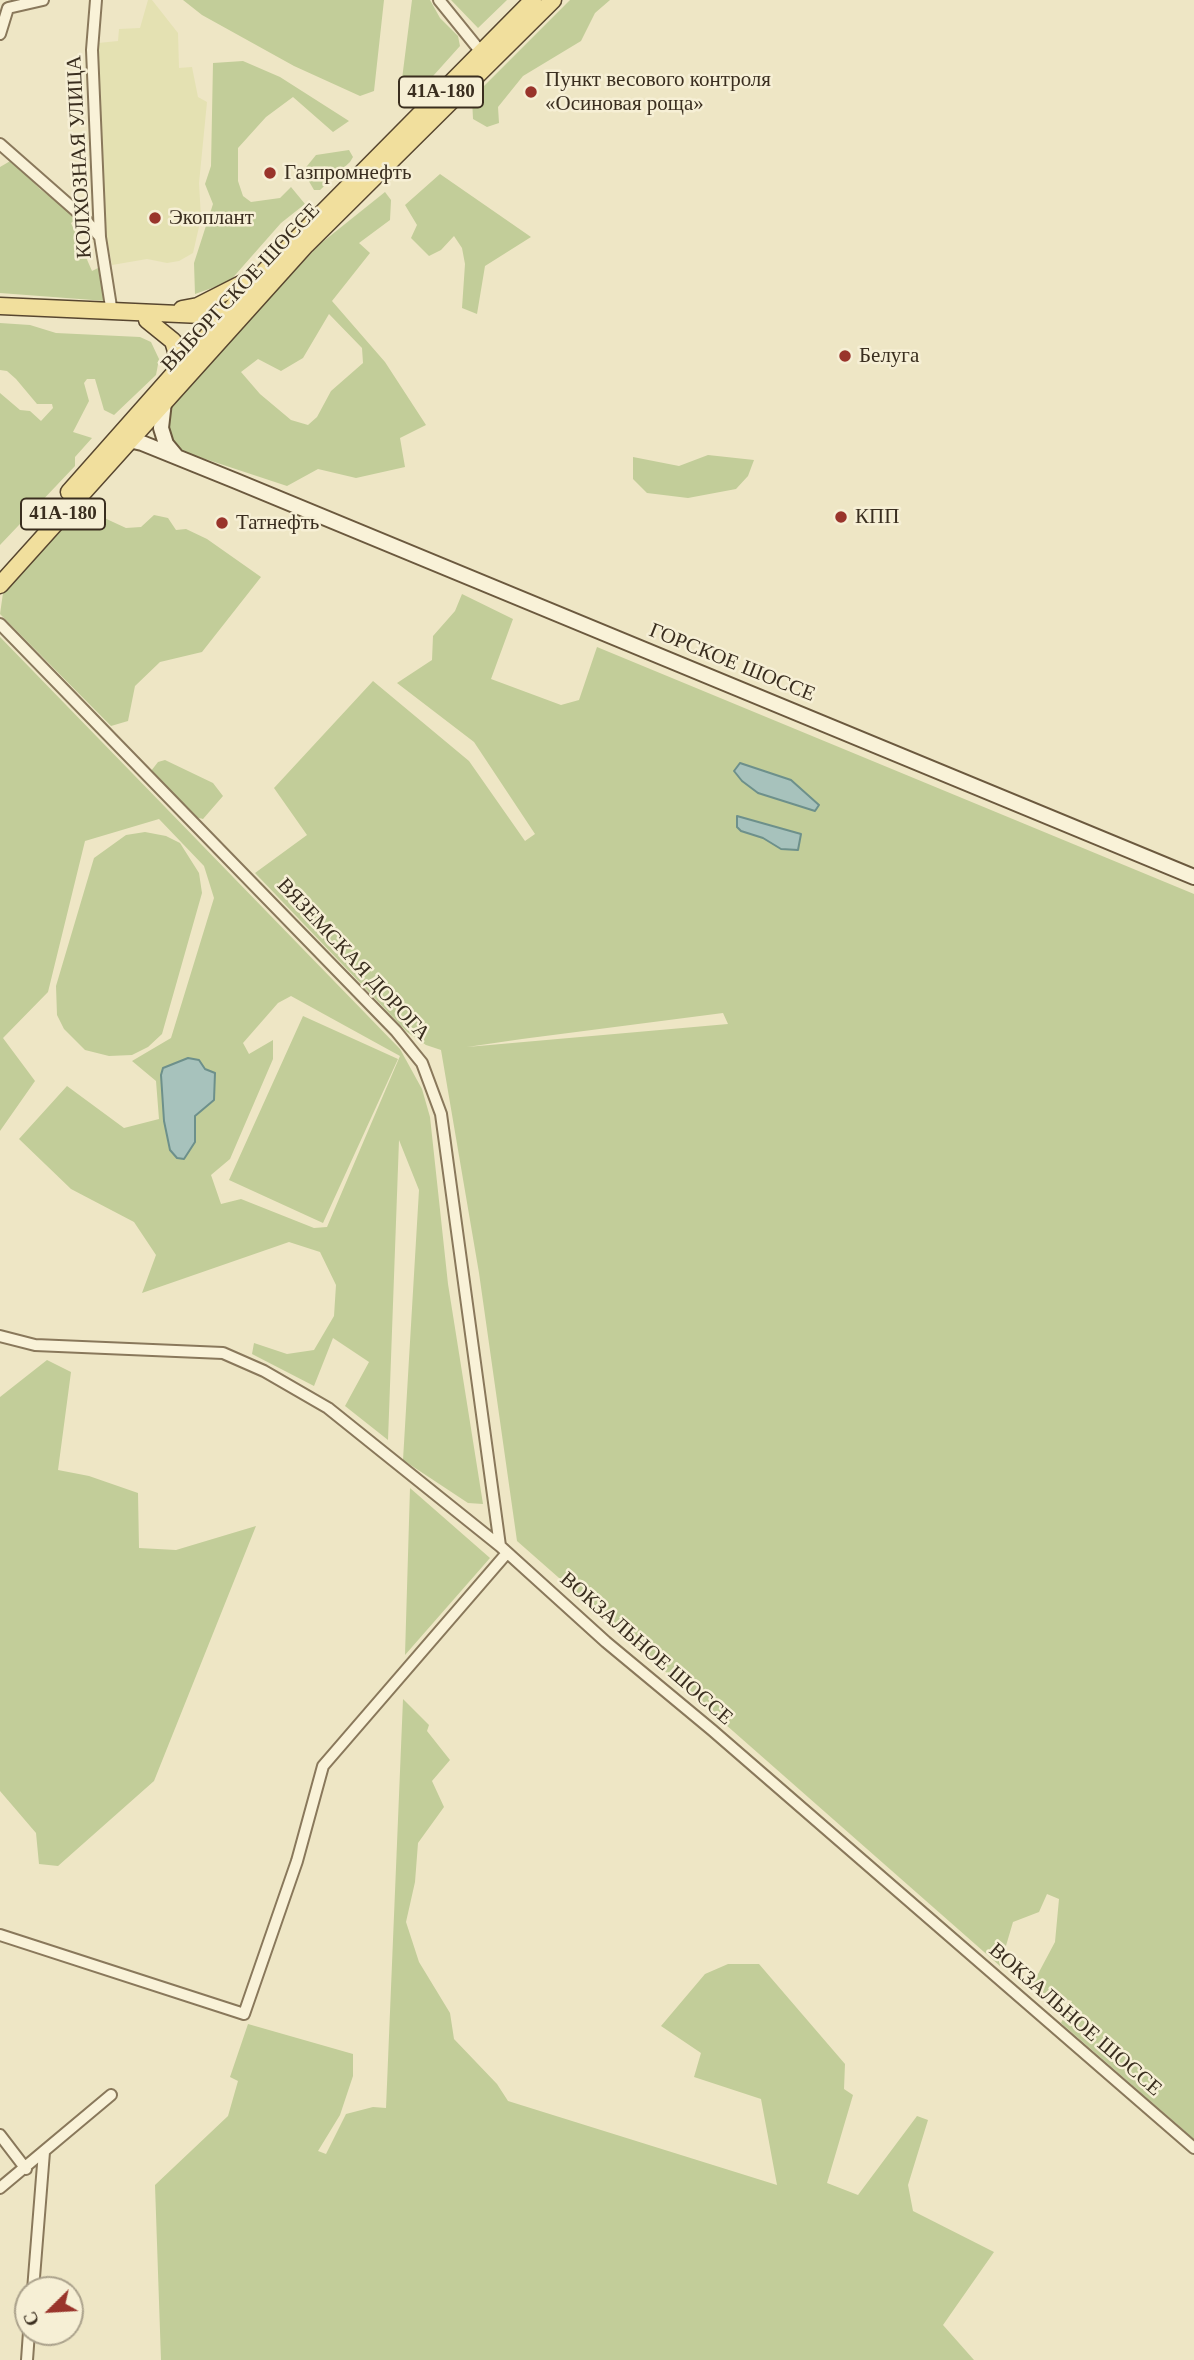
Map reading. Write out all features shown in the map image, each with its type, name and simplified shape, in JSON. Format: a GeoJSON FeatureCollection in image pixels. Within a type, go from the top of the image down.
{"type":"FeatureCollection","features":[{"type":"Feature","properties":{"kind":"main road","name":"ВЫБОРГСКОЕ ШОССЕ"},"geometry":{"type":"LineString","coordinates":[[0,570],[164,402],[262,273],[533,0]]}},
{"type":"Feature","properties":{"kind":"main road","name":"ВЫБОРГСКОЕ ШОССЕ"},"geometry":{"type":"LineString","coordinates":[[0,585],[125,441],[175,371],[553,0]]}},
{"type":"Feature","properties":{"kind":"main road"},"geometry":{"type":"LineString","coordinates":[[168,314],[198,306],[262,273]]}},
{"type":"Feature","properties":{"kind":"main road"},"geometry":{"type":"LineString","coordinates":[[0,306],[225,319]]}},
{"type":"Feature","properties":{"kind":"main road"},"geometry":{"type":"LineString","coordinates":[[0,312],[147,320],[225,319]]}},
{"type":"Feature","properties":{"kind":"main road"},"geometry":{"type":"LineString","coordinates":[[147,320],[173,341],[178,358],[175,371]]}},
{"type":"Feature","properties":{"kind":"main road"},"geometry":{"type":"LineString","coordinates":[[164,402],[161,428],[166,444],[177,457]]}},
{"type":"Feature","properties":{"kind":"main road","name":"ГОРСКОЕ ШОССЕ"},"geometry":{"type":"LineString","coordinates":[[125,441],[177,457],[253,491],[1194,877]]}},
{"type":"Feature","properties":{"kind":"main road","name":"ГОРСКОЕ ШОССЕ"},"geometry":{"type":"LineString","coordinates":[[125,441],[235,488],[253,491]]}},
{"type":"Feature","properties":{"kind":"street"},"geometry":{"type":"LineString","coordinates":[[0,34],[8,8],[43,0]]}},
{"type":"Feature","properties":{"kind":"street","name":"КОЛХОЗНАЯ УЛИЦА"},"geometry":{"type":"LineString","coordinates":[[96,0],[92,50],[100,237],[112,313]]}},
{"type":"Feature","properties":{"kind":"street"},"geometry":{"type":"LineString","coordinates":[[439,0],[481,52]]}},
{"type":"Feature","properties":{"kind":"street"},"geometry":{"type":"LineString","coordinates":[[0,144],[83,217],[100,237]]}},
{"type":"Feature","properties":{"kind":"street","name":"ВЯЗЕМСКАЯ ДОРОГА"},"geometry":{"type":"LineString","coordinates":[[0,624],[402,1037],[422,1063],[441,1114],[503,1549]]}},
{"type":"Feature","properties":{"kind":"street","name":"ВОКЗАЛЬНОЕ ШОССЕ"},"geometry":{"type":"LineString","coordinates":[[0,1336],[35,1345],[223,1353],[264,1371],[328,1408],[503,1549],[606,1642],[1194,2148]]}},
{"type":"Feature","properties":{"kind":"street"},"geometry":{"type":"LineString","coordinates":[[0,1935],[244,2014],[297,1860],[323,1766],[503,1549]]}},
{"type":"Feature","properties":{"kind":"street"},"geometry":{"type":"LineString","coordinates":[[0,2188],[26,2169],[111,2095]]}},
{"type":"Feature","properties":{"kind":"street"},"geometry":{"type":"LineString","coordinates":[[0,2135],[26,2169]]}},
{"type":"Feature","properties":{"kind":"street"},"geometry":{"type":"LineString","coordinates":[[34,2276],[44,2152]]}},
{"type":"Feature","properties":{"kind":"shaded area"},"geometry":{"type":"Polygon","coordinates":[[[148,0],[152,0],[178,33],[179,68],[192,67],[198,97],[207,102],[199,183],[201,218],[193,253],[179,261],[167,263],[147,259],[112,265],[106,234],[98,43],[118,41],[119,29],[140,28],[148,0]]]}},
{"type":"Feature","properties":{"kind":"green space"},"geometry":{"type":"Polygon","coordinates":[[[183,0],[384,0],[374,91],[360,96],[294,66],[202,15],[183,0]]]}},
{"type":"Feature","properties":{"kind":"green space"},"geometry":{"type":"Polygon","coordinates":[[[412,0],[430,0],[440,18],[458,36],[460,46],[416,95],[406,96],[401,87],[412,0]]]}},
{"type":"Feature","properties":{"kind":"green space"},"geometry":{"type":"Polygon","coordinates":[[[451,0],[507,0],[478,28],[451,0]]]}},
{"type":"Feature","properties":{"kind":"green space"},"geometry":{"type":"Polygon","coordinates":[[[570,0],[610,0],[595,13],[581,41],[523,76],[498,107],[499,123],[487,127],[473,119],[472,98],[570,0]]]}},
{"type":"Feature","properties":{"kind":"green space"},"geometry":{"type":"Polygon","coordinates":[[[243,61],[280,77],[349,121],[333,132],[293,97],[266,117],[238,148],[238,181],[243,196],[251,202],[280,198],[291,187],[305,204],[281,223],[229,282],[195,294],[194,263],[213,204],[205,184],[211,166],[213,63],[243,61]]]}},
{"type":"Feature","properties":{"kind":"green space"},"geometry":{"type":"Polygon","coordinates":[[[349,150],[353,157],[350,162],[320,190],[314,190],[303,171],[316,155],[349,150]]]}},
{"type":"Feature","properties":{"kind":"green space"},"geometry":{"type":"Polygon","coordinates":[[[12,160],[40,189],[78,218],[71,223],[92,271],[100,267],[106,301],[0,293],[0,167],[12,160]]]}},
{"type":"Feature","properties":{"kind":"green space"},"geometry":{"type":"Polygon","coordinates":[[[440,174],[531,237],[485,266],[477,314],[462,308],[465,264],[462,248],[454,236],[441,250],[429,256],[411,238],[417,225],[405,205],[440,174]]]}},
{"type":"Feature","properties":{"kind":"green space"},"geometry":{"type":"Polygon","coordinates":[[[385,192],[391,200],[390,220],[359,243],[370,253],[332,301],[385,362],[426,425],[400,438],[405,467],[356,478],[318,469],[287,486],[181,451],[169,441],[165,412],[172,401],[320,244],[385,192]],[[329,314],[303,358],[281,371],[258,359],[241,372],[260,394],[291,420],[308,425],[317,417],[331,391],[363,363],[362,348],[329,314]]]}},
{"type":"Feature","properties":{"kind":"green space"},"geometry":{"type":"Polygon","coordinates":[[[0,323],[30,325],[56,333],[140,337],[151,342],[159,359],[156,375],[114,415],[104,410],[95,379],[87,379],[84,383],[89,401],[73,432],[92,438],[75,457],[75,466],[0,545],[0,393],[20,410],[30,411],[41,421],[53,408],[52,404],[37,404],[16,379],[7,371],[0,370],[0,323]]]}},
{"type":"Feature","properties":{"kind":"green space"},"geometry":{"type":"Polygon","coordinates":[[[708,455],[754,460],[748,476],[736,489],[688,498],[647,493],[633,479],[633,457],[679,466],[708,455]]]}},
{"type":"Feature","properties":{"kind":"green space"},"geometry":{"type":"Polygon","coordinates":[[[154,515],[168,518],[176,530],[186,529],[207,539],[261,577],[202,652],[160,662],[135,686],[128,721],[111,726],[0,614],[3,593],[58,527],[100,516],[126,528],[141,527],[154,515]]]}},
{"type":"Feature","properties":{"kind":"green space"},"geometry":{"type":"Polygon","coordinates":[[[462,594],[513,619],[491,679],[561,705],[579,700],[597,647],[1194,894],[1194,2139],[1061,2023],[1072,2001],[1030,1989],[1055,1942],[1059,1899],[1047,1894],[1039,1912],[1013,1922],[1000,1966],[517,1541],[479,1273],[441,1050],[426,1045],[407,1032],[255,873],[307,835],[274,788],[373,681],[469,761],[525,841],[535,834],[474,742],[397,683],[432,660],[433,636],[455,611],[462,594]],[[723,1013],[467,1047],[728,1024],[723,1013]]]}},
{"type":"Feature","properties":{"kind":"green space"},"geometry":{"type":"Polygon","coordinates":[[[0,637],[400,1049],[422,1089],[430,1117],[448,1284],[483,1504],[468,1503],[403,1460],[419,1190],[399,1140],[388,1440],[345,1406],[369,1362],[333,1338],[314,1386],[252,1354],[254,1343],[287,1354],[314,1350],[334,1316],[336,1285],[320,1252],[289,1242],[142,1293],[156,1255],[134,1222],[71,1189],[19,1139],[67,1086],[124,1128],[159,1119],[156,1081],[132,1061],[171,1038],[214,898],[204,866],[159,819],[85,841],[48,992],[3,1038],[35,1081],[0,1131],[0,637]],[[291,996],[278,1003],[243,1043],[249,1054],[273,1040],[273,1059],[230,1159],[211,1175],[221,1204],[241,1199],[314,1228],[327,1227],[400,1056],[291,996]]]}},
{"type":"Feature","properties":{"kind":"green space"},"geometry":{"type":"Polygon","coordinates":[[[165,760],[213,783],[223,796],[203,819],[195,817],[151,771],[158,762],[165,760]]]}},
{"type":"Feature","properties":{"kind":"green space"},"geometry":{"type":"Polygon","coordinates":[[[145,832],[166,836],[180,843],[199,873],[202,893],[162,1034],[148,1047],[132,1055],[109,1056],[85,1050],[64,1029],[57,1015],[56,986],[94,858],[126,835],[145,832]]]}},
{"type":"Feature","properties":{"kind":"green space"},"geometry":{"type":"Polygon","coordinates":[[[303,1016],[398,1059],[323,1223],[229,1180],[303,1016]]]}},
{"type":"Feature","properties":{"kind":"green space"},"geometry":{"type":"Polygon","coordinates":[[[47,1360],[71,1372],[58,1470],[89,1476],[138,1493],[139,1548],[176,1550],[256,1526],[154,1781],[58,1866],[39,1864],[36,1833],[0,1791],[0,1397],[47,1360]]]}},
{"type":"Feature","properties":{"kind":"green space"},"geometry":{"type":"Polygon","coordinates":[[[410,1488],[490,1558],[405,1655],[410,1488]]]}},
{"type":"Feature","properties":{"kind":"green space"},"geometry":{"type":"Polygon","coordinates":[[[403,1699],[429,1725],[427,1731],[450,1760],[432,1781],[444,1807],[418,1843],[415,1882],[406,1922],[419,1962],[450,2013],[454,2039],[497,2084],[508,2101],[777,2185],[761,2099],[694,2077],[701,2053],[661,2026],[705,1974],[728,1964],[759,1964],[845,2064],[844,2089],[853,2095],[827,2183],[858,2195],[917,2116],[928,2120],[908,2185],[913,2211],[994,2252],[943,2325],[974,2360],[161,2360],[155,2185],[228,2116],[238,2081],[230,2077],[248,2024],[353,2054],[353,2076],[340,2115],[318,2151],[326,2154],[346,2114],[373,2107],[386,2108],[403,1699]]]}},
{"type":"Feature","properties":{"kind":"water"},"geometry":{"type":"Polygon","coordinates":[[[740,763],[791,780],[819,805],[815,811],[758,793],[734,771],[740,763]]]}},
{"type":"Feature","properties":{"kind":"water"},"geometry":{"type":"Polygon","coordinates":[[[737,816],[801,834],[798,850],[781,849],[763,838],[741,831],[737,827],[737,816]]]}},
{"type":"Feature","properties":{"kind":"water"},"geometry":{"type":"Polygon","coordinates":[[[188,1058],[199,1060],[205,1069],[215,1073],[214,1100],[195,1116],[195,1142],[184,1159],[177,1158],[170,1150],[164,1121],[161,1075],[163,1068],[188,1058]]]}},
{"type":"Feature","properties":{"kind":"place","name":"Пункт весового контроля «Осиновая роща»"},"geometry":{"type":"Point","coordinates":[531,92]}},
{"type":"Feature","properties":{"kind":"place","name":"Газпромнефть"},"geometry":{"type":"Point","coordinates":[270,173]}},
{"type":"Feature","properties":{"kind":"place","name":"Экоплант"},"geometry":{"type":"Point","coordinates":[155,218]}},
{"type":"Feature","properties":{"kind":"place","name":"Белуга"},"geometry":{"type":"Point","coordinates":[845,356]}},
{"type":"Feature","properties":{"kind":"place","name":"КПП"},"geometry":{"type":"Point","coordinates":[841,517]}},
{"type":"Feature","properties":{"kind":"place","name":"Татнефть"},"geometry":{"type":"Point","coordinates":[222,523]}}]}
